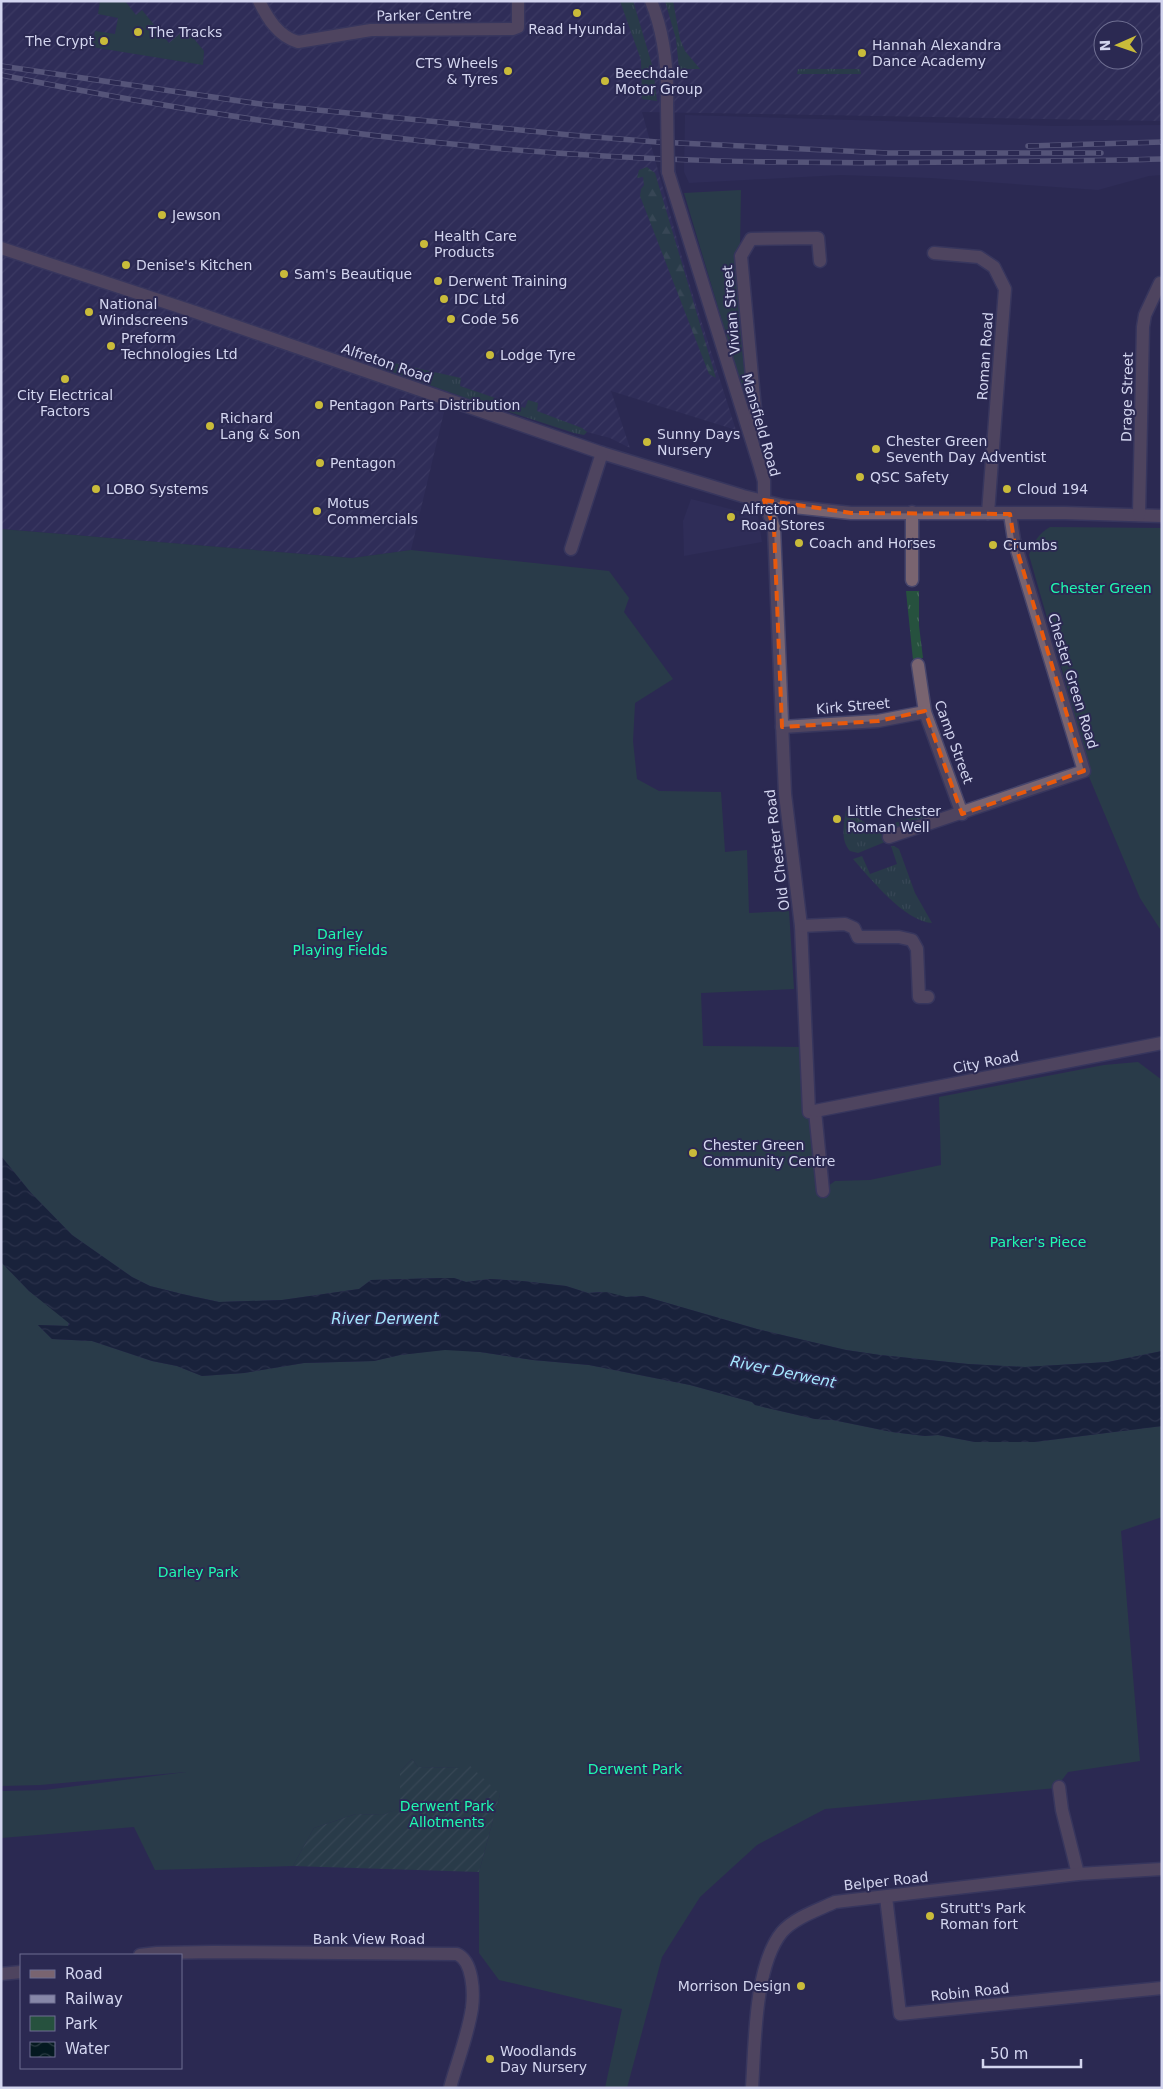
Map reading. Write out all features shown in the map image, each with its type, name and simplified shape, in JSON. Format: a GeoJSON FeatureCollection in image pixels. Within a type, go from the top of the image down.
{"type":"FeatureCollection","features":[{"type":"Feature","properties":{"kind":"street","name":"Parker Centre"},"geometry":{"type":"LineString","coordinates":[[259,1],[268,19],[288,39],[298,42],[371,30],[513,29],[518,27],[518,1]]}},
{"type":"Feature","properties":{"kind":"street","name":"Mansfield Road"},"geometry":{"type":"LineString","coordinates":[[651,1],[661,26],[668,67],[668,172],[764,481],[764,500]]}},
{"type":"Feature","properties":{"kind":"street","name":"Vivian Street"},"geometry":{"type":"LineString","coordinates":[[752,441],[756,420],[741,256],[751,239],[818,238],[820,261]]}},
{"type":"Feature","properties":{"kind":"street","name":"Alfreton Road"},"geometry":{"type":"LineString","coordinates":[[1,248],[194,312],[602,453],[715,488],[764,500]]}},
{"type":"Feature","properties":{"kind":"street","name":"Roman Road"},"geometry":{"type":"LineString","coordinates":[[934,253],[979,258],[994,267],[1005,289],[988,513]]}},
{"type":"Feature","properties":{"kind":"street","name":"Drage Street"},"geometry":{"type":"LineString","coordinates":[[1139,515],[1143,327],[1145,315],[1160,283]]}},
{"type":"Feature","properties":{"kind":"street"},"geometry":{"type":"LineString","coordinates":[[571,548],[602,453]]}},
{"type":"Feature","properties":{"kind":"street"},"geometry":{"type":"LineString","coordinates":[[764,500],[802,509],[833,512],[1162,516]]}},
{"type":"Feature","properties":{"kind":"street","name":"Old Chester Road"},"geometry":{"type":"LineString","coordinates":[[764,500],[774,528],[784,794],[801,926],[809,1112],[815,1111],[823,1191]]}},
{"type":"Feature","properties":{"kind":"street"},"geometry":{"type":"LineString","coordinates":[[912,512],[912,580]]}},
{"type":"Feature","properties":{"kind":"street","name":"Chester Green Road"},"geometry":{"type":"LineString","coordinates":[[962,814],[1084,771],[1014,540],[1010,514]]}},
{"type":"Feature","properties":{"kind":"street","name":"Camp Street"},"geometry":{"type":"LineString","coordinates":[[918,665],[925,712],[962,814]]}},
{"type":"Feature","properties":{"kind":"street","name":"Kirk Street"},"geometry":{"type":"LineString","coordinates":[[782,727],[878,721],[925,712]]}},
{"type":"Feature","properties":{"kind":"street"},"geometry":{"type":"LineString","coordinates":[[889,837],[962,814]]}},
{"type":"Feature","properties":{"kind":"street"},"geometry":{"type":"LineString","coordinates":[[801,926],[845,924],[854,928],[858,937],[899,937],[912,940],[917,950],[919,997],[928,997]]}},
{"type":"Feature","properties":{"kind":"street","name":"City Road"},"geometry":{"type":"LineString","coordinates":[[815,1111],[1162,1044]]}},
{"type":"Feature","properties":{"kind":"street"},"geometry":{"type":"LineString","coordinates":[[1059,1787],[1062,1810],[1078,1874]]}},
{"type":"Feature","properties":{"kind":"street","name":"Belper Road"},"geometry":{"type":"LineString","coordinates":[[752,2088],[759,1992],[772,1949],[782,1932],[798,1920],[835,1902],[1078,1874],[1162,1869]]}},
{"type":"Feature","properties":{"kind":"street","name":"Robin Road"},"geometry":{"type":"LineString","coordinates":[[886,1897],[900,2014],[1162,1988]]}},
{"type":"Feature","properties":{"kind":"street","name":"Bank View Road"},"geometry":{"type":"LineString","coordinates":[[148,1954],[213,1952],[457,1954],[464,1957],[471,1986],[472,2007],[450,2088]]}},
{"type":"Feature","properties":{"kind":"street"},"geometry":{"type":"LineString","coordinates":[[1,1974],[20,1972]]}},
{"type":"Feature","properties":{"kind":"highlighted area"},"geometry":{"type":"Polygon","coordinates":[[[764,500],[851,513],[1010,514],[1014,540],[1084,771],[962,814],[925,711],[878,721],[782,727],[774,528],[764,500]]]}},
{"type":"Feature","properties":{"kind":"shaded area"},"geometry":{"type":"Polygon","coordinates":[[[1,1],[1162,1],[1162,121],[642,112],[688,279],[736,430],[611,391],[630,448],[610,438],[575,429],[451,383],[411,550],[352,558],[1,529],[1,1]]]}},
{"type":"Feature","properties":{"kind":"shaded area"},"geometry":{"type":"Polygon","coordinates":[[[685,115],[1054,126],[1162,125],[1162,175],[1149,176],[1098,190],[930,178],[840,175],[689,183],[684,172],[685,115]]]}},
{"type":"Feature","properties":{"kind":"shaded area"},"geometry":{"type":"Polygon","coordinates":[[[691,499],[758,516],[762,542],[684,556],[683,521],[691,499]]]}},
{"type":"Feature","properties":{"kind":"green space","name":"The Tracks"},"geometry":{"type":"Polygon","coordinates":[[[100,1],[125,1],[136,15],[142,10],[169,43],[186,29],[204,51],[203,65],[92,47],[95,31],[115,34],[118,18],[98,14],[100,1]]]}},
{"type":"Feature","properties":{"kind":"green space"},"geometry":{"type":"Polygon","coordinates":[[[620,1],[633,1],[653,68],[657,101],[642,99],[641,60],[620,1]]]}},
{"type":"Feature","properties":{"kind":"green space"},"geometry":{"type":"Polygon","coordinates":[[[665,1],[673,1],[680,39],[685,51],[700,69],[679,69],[676,39],[665,1]]]}},
{"type":"Feature","properties":{"kind":"green space"},"geometry":{"type":"Polygon","coordinates":[[[798,69],[860,69],[861,74],[797,74],[798,69]]]}},
{"type":"Feature","properties":{"kind":"green space"},"geometry":{"type":"Polygon","coordinates":[[[647,167],[655,173],[716,378],[709,374],[640,196],[644,185],[643,177],[637,178],[639,170],[647,167]]]}},
{"type":"Feature","properties":{"kind":"green space"},"geometry":{"type":"Polygon","coordinates":[[[741,190],[740,247],[735,255],[747,405],[684,193],[741,190]]]}},
{"type":"Feature","properties":{"kind":"green space"},"geometry":{"type":"Polygon","coordinates":[[[380,360],[461,378],[460,386],[525,408],[528,400],[538,403],[537,411],[582,428],[587,432],[584,435],[574,433],[463,397],[381,368],[380,360]]]}},
{"type":"Feature","properties":{"kind":"green space","name":"Chester Green"},"geometry":{"type":"Polygon","coordinates":[[[1050,527],[1162,528],[1162,932],[1140,898],[1087,772],[1078,738],[1073,708],[1029,555],[1037,539],[1050,527]]]}},
{"type":"Feature","properties":{"kind":"green space","name":"Darley Playing Fields"},"geometry":{"type":"Polygon","coordinates":[[[1,529],[352,558],[411,550],[609,571],[629,598],[624,612],[673,679],[635,703],[633,741],[637,779],[659,791],[721,792],[725,852],[747,850],[749,913],[789,911],[794,989],[701,993],[703,1046],[801,1047],[817,1194],[835,1181],[870,1180],[941,1165],[939,1097],[1104,1065],[1138,1062],[1162,1080],[1162,1351],[1108,1362],[1025,1367],[968,1364],[880,1355],[846,1350],[757,1329],[643,1296],[626,1297],[600,1292],[588,1293],[566,1286],[490,1279],[466,1282],[454,1278],[371,1280],[359,1289],[282,1300],[219,1302],[150,1286],[132,1277],[72,1235],[31,1193],[1,1156],[1,529]]]}},
{"type":"Feature","properties":{"kind":"green space"},"geometry":{"type":"Polygon","coordinates":[[[906,591],[919,591],[919,626],[923,658],[913,660],[906,591]]]}},
{"type":"Feature","properties":{"kind":"green space"},"geometry":{"type":"Polygon","coordinates":[[[846,810],[886,837],[885,842],[858,853],[850,851],[844,837],[846,810]]]}},
{"type":"Feature","properties":{"kind":"green space"},"geometry":{"type":"Polygon","coordinates":[[[924,814],[928,823],[889,833],[885,826],[924,814]]]}},
{"type":"Feature","properties":{"kind":"green space"},"geometry":{"type":"Polygon","coordinates":[[[891,846],[899,849],[915,893],[932,923],[910,915],[899,907],[853,859],[862,856],[870,874],[897,864],[891,846]]]}},
{"type":"Feature","properties":{"kind":"green space"},"geometry":{"type":"Polygon","coordinates":[[[1,1262],[29,1291],[69,1322],[68,1326],[38,1325],[52,1339],[92,1341],[152,1361],[177,1366],[202,1376],[244,1373],[304,1363],[374,1361],[400,1355],[448,1349],[589,1365],[690,1385],[752,1402],[755,1405],[815,1419],[833,1420],[892,1432],[925,1436],[938,1435],[975,1442],[1034,1442],[1162,1426],[1162,1517],[1121,1531],[1140,1761],[1068,1772],[1056,1788],[825,1809],[757,1845],[700,1897],[662,1957],[627,2088],[605,2088],[622,2009],[499,1980],[479,1953],[479,1872],[500,1794],[460,1768],[418,1767],[412,1759],[400,1771],[401,1808],[383,1815],[356,1814],[314,1828],[293,1866],[155,1870],[134,1827],[1,1838],[1,1791],[45,1790],[186,1772],[40,1785],[1,1786],[1,1262]]]}},
{"type":"Feature","properties":{"kind":"green space","name":"Derwent Park Allotments"},"geometry":{"type":"Polygon","coordinates":[[[412,1759],[418,1767],[460,1768],[467,1763],[500,1794],[479,1872],[293,1866],[314,1828],[356,1814],[383,1815],[400,1808],[400,1771],[412,1759]]]}},
{"type":"Feature","properties":{"kind":"water","name":"River Derwent"},"geometry":{"type":"Polygon","coordinates":[[[1,1156],[31,1193],[72,1235],[132,1277],[150,1286],[182,1294],[219,1302],[282,1300],[359,1289],[371,1280],[454,1278],[466,1282],[490,1279],[566,1286],[588,1293],[607,1292],[626,1297],[643,1296],[757,1329],[846,1350],[880,1355],[968,1364],[1025,1367],[1108,1362],[1162,1351],[1162,1426],[1034,1442],[975,1442],[938,1435],[925,1436],[892,1432],[833,1420],[815,1419],[755,1405],[752,1402],[690,1385],[589,1365],[533,1360],[480,1352],[445,1350],[400,1355],[374,1361],[304,1363],[244,1373],[202,1376],[177,1366],[152,1361],[92,1341],[52,1339],[38,1325],[68,1326],[70,1324],[29,1291],[1,1262],[1,1156]]]}},
{"type":"Feature","properties":{"kind":"railway"},"geometry":{"type":"LineString","coordinates":[[1,66],[267,105],[657,142],[888,153],[1101,153]]}},
{"type":"Feature","properties":{"kind":"railway"},"geometry":{"type":"LineString","coordinates":[[1,75],[121,98],[301,126],[422,141],[541,152],[660,159],[778,162],[897,163],[1162,159]]}},
{"type":"Feature","properties":{"kind":"railway"},"geometry":{"type":"LineString","coordinates":[[1028,146],[1162,142]]}},
{"type":"Feature","properties":{"kind":"place","name":"Read Hyundai"},"geometry":{"type":"Point","coordinates":[577,13]}},
{"type":"Feature","properties":{"kind":"place","name":"The Tracks"},"geometry":{"type":"Point","coordinates":[138,32]}},
{"type":"Feature","properties":{"kind":"place","name":"The Crypt"},"geometry":{"type":"Point","coordinates":[104,41]}},
{"type":"Feature","properties":{"kind":"place","name":"Hannah Alexandra Dance Academy"},"geometry":{"type":"Point","coordinates":[862,53]}},
{"type":"Feature","properties":{"kind":"place","name":"CTS Wheels & Tyres"},"geometry":{"type":"Point","coordinates":[508,71]}},
{"type":"Feature","properties":{"kind":"place","name":"Beechdale Motor Group"},"geometry":{"type":"Point","coordinates":[605,81]}},
{"type":"Feature","properties":{"kind":"place","name":"Jewson"},"geometry":{"type":"Point","coordinates":[162,215]}},
{"type":"Feature","properties":{"kind":"place","name":"Health Care Products"},"geometry":{"type":"Point","coordinates":[424,244]}},
{"type":"Feature","properties":{"kind":"place","name":"Denise's Kitchen"},"geometry":{"type":"Point","coordinates":[126,265]}},
{"type":"Feature","properties":{"kind":"place","name":"Sam's Beautique"},"geometry":{"type":"Point","coordinates":[284,274]}},
{"type":"Feature","properties":{"kind":"place","name":"Derwent Training"},"geometry":{"type":"Point","coordinates":[438,281]}},
{"type":"Feature","properties":{"kind":"place","name":"IDC Ltd"},"geometry":{"type":"Point","coordinates":[444,299]}},
{"type":"Feature","properties":{"kind":"place","name":"National Windscreens"},"geometry":{"type":"Point","coordinates":[89,312]}},
{"type":"Feature","properties":{"kind":"place","name":"Code 56"},"geometry":{"type":"Point","coordinates":[451,319]}},
{"type":"Feature","properties":{"kind":"place","name":"Preform Technologies Ltd"},"geometry":{"type":"Point","coordinates":[111,346]}},
{"type":"Feature","properties":{"kind":"place","name":"Lodge Tyre"},"geometry":{"type":"Point","coordinates":[490,355]}},
{"type":"Feature","properties":{"kind":"place","name":"City Electrical Factors"},"geometry":{"type":"Point","coordinates":[65,379]}},
{"type":"Feature","properties":{"kind":"place","name":"Pentagon Parts Distribution"},"geometry":{"type":"Point","coordinates":[319,405]}},
{"type":"Feature","properties":{"kind":"place","name":"Richard Lang & Son"},"geometry":{"type":"Point","coordinates":[210,426]}},
{"type":"Feature","properties":{"kind":"place","name":"Sunny Days Nursery"},"geometry":{"type":"Point","coordinates":[647,442]}},
{"type":"Feature","properties":{"kind":"place","name":"Chester Green Seventh Day Adventist"},"geometry":{"type":"Point","coordinates":[876,449]}},
{"type":"Feature","properties":{"kind":"place","name":"Pentagon"},"geometry":{"type":"Point","coordinates":[320,463]}},
{"type":"Feature","properties":{"kind":"place","name":"QSC Safety"},"geometry":{"type":"Point","coordinates":[860,477]}},
{"type":"Feature","properties":{"kind":"place","name":"LOBO Systems"},"geometry":{"type":"Point","coordinates":[96,489]}},
{"type":"Feature","properties":{"kind":"place","name":"Cloud 194"},"geometry":{"type":"Point","coordinates":[1007,489]}},
{"type":"Feature","properties":{"kind":"place","name":"Motus Commercials"},"geometry":{"type":"Point","coordinates":[317,511]}},
{"type":"Feature","properties":{"kind":"place","name":"Alfreton Road Stores"},"geometry":{"type":"Point","coordinates":[731,517]}},
{"type":"Feature","properties":{"kind":"place","name":"Coach and Horses"},"geometry":{"type":"Point","coordinates":[799,543]}},
{"type":"Feature","properties":{"kind":"place","name":"Crumbs"},"geometry":{"type":"Point","coordinates":[993,545]}},
{"type":"Feature","properties":{"kind":"place","name":"Little Chester Roman Well"},"geometry":{"type":"Point","coordinates":[837,819]}},
{"type":"Feature","properties":{"kind":"place","name":"Chester Green Community Centre"},"geometry":{"type":"Point","coordinates":[693,1153]}},
{"type":"Feature","properties":{"kind":"place","name":"Strutt's Park Roman fort"},"geometry":{"type":"Point","coordinates":[930,1916]}},
{"type":"Feature","properties":{"kind":"place","name":"Morrison Design"},"geometry":{"type":"Point","coordinates":[801,1986]}},
{"type":"Feature","properties":{"kind":"place","name":"Woodlands Day Nursery"},"geometry":{"type":"Point","coordinates":[490,2059]}},
{"type":"Feature","properties":{"kind":"park label","name":"Parker's Piece"},"geometry":{"type":"Point","coordinates":[1038,1242]}},
{"type":"Feature","properties":{"kind":"park label","name":"Darley Park"},"geometry":{"type":"Point","coordinates":[198,1572]}},
{"type":"Feature","properties":{"kind":"park label","name":"Derwent Park"},"geometry":{"type":"Point","coordinates":[635,1769]}}]}
